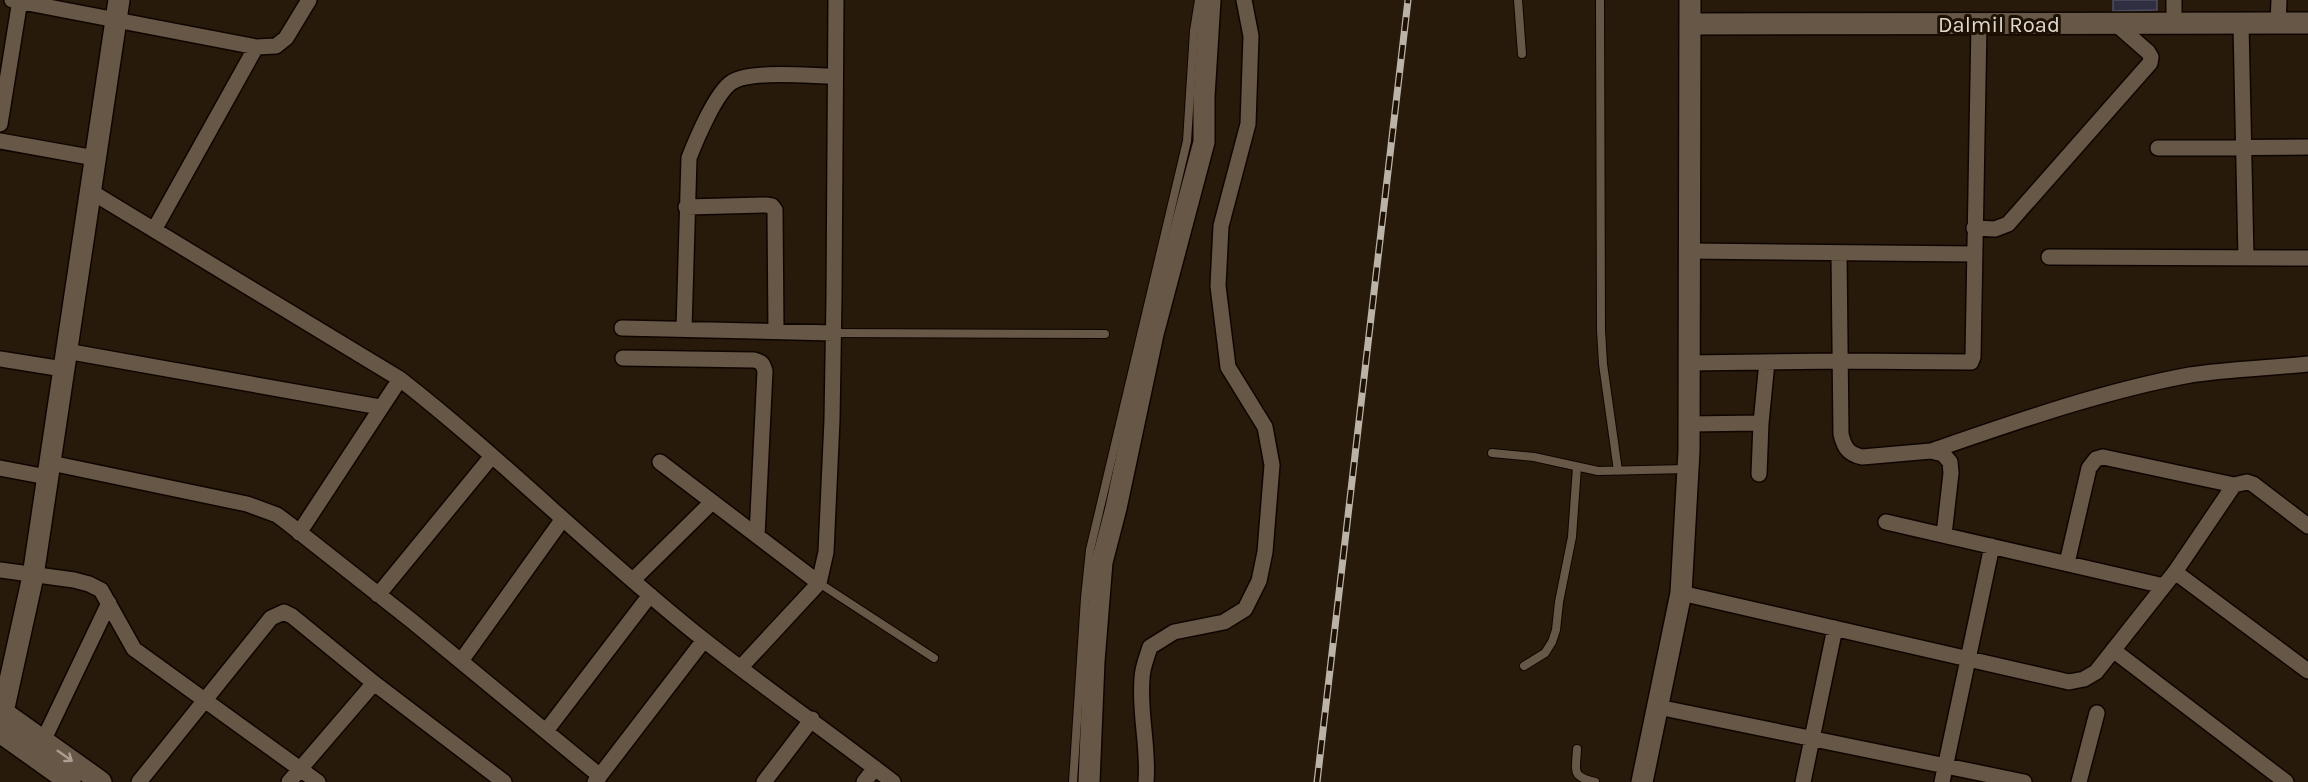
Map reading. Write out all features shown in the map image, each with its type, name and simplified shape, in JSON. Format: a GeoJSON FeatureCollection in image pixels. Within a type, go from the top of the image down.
{"type":"FeatureCollection","features":[{"type":"Feature","properties":{"kind":"street"},"geometry":{"type":"LineString","coordinates":[[0,124],[17,0],[117,9],[256,47],[276,46],[286,38],[309,0]]}},
{"type":"Feature","properties":{"kind":"street"},"geometry":{"type":"LineString","coordinates":[[741,667],[819,583],[826,552],[834,333],[836,0]]}},
{"type":"Feature","properties":{"kind":"street"},"geometry":{"type":"LineString","coordinates":[[1089,782],[1101,562],[1116,508],[1153,334],[1204,142],[1204,96],[1210,0]]}},
{"type":"Feature","properties":{"kind":"street"},"geometry":{"type":"LineString","coordinates":[[1146,782],[1148,761],[1141,706],[1142,676],[1150,647],[1174,632],[1224,622],[1245,609],[1259,581],[1265,552],[1272,465],[1265,428],[1228,367],[1218,286],[1221,226],[1248,124],[1251,36],[1244,0]]}},
{"type":"Feature","properties":{"kind":"street"},"geometry":{"type":"LineString","coordinates":[[1642,782],[1681,593],[1689,424],[1690,0]]}},
{"type":"Feature","properties":{"kind":"street"},"geometry":{"type":"LineString","coordinates":[[2174,24],[2175,0]]}},
{"type":"Feature","properties":{"kind":"street"},"geometry":{"type":"LineString","coordinates":[[2278,24],[2279,0]]}},
{"type":"Feature","properties":{"kind":"street"},"geometry":{"type":"LineString","coordinates":[[1,717],[33,576],[117,9]]}},
{"type":"Feature","properties":{"kind":"street","name":"Dalmil Road"},"geometry":{"type":"LineString","coordinates":[[1690,24],[2308,23]]}},
{"type":"Feature","properties":{"kind":"street"},"geometry":{"type":"LineString","coordinates":[[1689,363],[1971,362],[1973,357],[1979,24]]}},
{"type":"Feature","properties":{"kind":"street"},"geometry":{"type":"LineString","coordinates":[[1974,228],[1995,229],[2008,224],[2150,63],[2148,52],[2116,24]]}},
{"type":"Feature","properties":{"kind":"street"},"geometry":{"type":"LineString","coordinates":[[2241,24],[2246,258]]}},
{"type":"Feature","properties":{"kind":"street"},"geometry":{"type":"LineString","coordinates":[[154,230],[256,47]]}},
{"type":"Feature","properties":{"kind":"street"},"geometry":{"type":"LineString","coordinates":[[684,329],[689,158],[698,134],[724,89],[731,82],[751,76],[834,76]]}},
{"type":"Feature","properties":{"kind":"street"},"geometry":{"type":"LineString","coordinates":[[0,141],[95,158]]}},
{"type":"Feature","properties":{"kind":"street"},"geometry":{"type":"LineString","coordinates":[[2158,148],[2308,147]]}},
{"type":"Feature","properties":{"kind":"street"},"geometry":{"type":"LineString","coordinates":[[90,191],[400,379],[704,640],[893,782]]}},
{"type":"Feature","properties":{"kind":"street"},"geometry":{"type":"LineString","coordinates":[[686,207],[766,205],[772,206],[775,210],[776,331]]}},
{"type":"Feature","properties":{"kind":"street"},"geometry":{"type":"LineString","coordinates":[[1690,251],[1974,254]]}},
{"type":"Feature","properties":{"kind":"street"},"geometry":{"type":"LineString","coordinates":[[1839,253],[1841,434],[1844,445],[1852,455],[1862,457],[1931,451],[2014,422],[2190,375],[2308,364]]}},
{"type":"Feature","properties":{"kind":"street"},"geometry":{"type":"LineString","coordinates":[[2049,257],[2308,258]]}},
{"type":"Feature","properties":{"kind":"street"},"geometry":{"type":"LineString","coordinates":[[622,328],[834,333]]}},
{"type":"Feature","properties":{"kind":"street"},"geometry":{"type":"LineString","coordinates":[[623,358],[754,360],[764,365],[757,536]]}},
{"type":"Feature","properties":{"kind":"street"},"geometry":{"type":"LineString","coordinates":[[0,359],[65,360],[380,407]]}},
{"type":"Feature","properties":{"kind":"street"},"geometry":{"type":"LineString","coordinates":[[1759,474],[1767,362]]}},
{"type":"Feature","properties":{"kind":"street"},"geometry":{"type":"LineString","coordinates":[[299,533],[400,379]]}},
{"type":"Feature","properties":{"kind":"street"},"geometry":{"type":"LineString","coordinates":[[1689,424],[1761,423]]}},
{"type":"Feature","properties":{"kind":"street"},"geometry":{"type":"LineString","coordinates":[[1931,451],[1943,454],[1950,462],[1952,473],[1944,535]]}},
{"type":"Feature","properties":{"kind":"street"},"geometry":{"type":"LineString","coordinates":[[378,595],[492,456]]}},
{"type":"Feature","properties":{"kind":"street"},"geometry":{"type":"LineString","coordinates":[[2067,563],[2088,468],[2096,459],[2103,457],[2234,485],[2247,482],[2253,484],[2308,526]]}},
{"type":"Feature","properties":{"kind":"street"},"geometry":{"type":"LineString","coordinates":[[660,462],[819,583]]}},
{"type":"Feature","properties":{"kind":"street"},"geometry":{"type":"LineString","coordinates":[[0,468],[49,470],[248,504],[277,515],[546,731],[597,779],[704,640]]}},
{"type":"Feature","properties":{"kind":"street"},"geometry":{"type":"LineString","coordinates":[[1681,593],[2069,682],[2084,679],[2096,672],[2175,572],[2234,485]]}},
{"type":"Feature","properties":{"kind":"street"},"geometry":{"type":"LineString","coordinates":[[633,580],[712,502]]}},
{"type":"Feature","properties":{"kind":"street"},"geometry":{"type":"LineString","coordinates":[[461,661],[562,520]]}},
{"type":"Feature","properties":{"kind":"street"},"geometry":{"type":"LineString","coordinates":[[1886,522],[2164,586]]}},
{"type":"Feature","properties":{"kind":"street"},"geometry":{"type":"LineString","coordinates":[[1942,782],[1992,546]]}},
{"type":"Feature","properties":{"kind":"street"},"geometry":{"type":"LineString","coordinates":[[0,570],[89,584],[101,590],[134,649],[318,782]]}},
{"type":"Feature","properties":{"kind":"street"},"geometry":{"type":"LineString","coordinates":[[2175,572],[2308,671]]}},
{"type":"Feature","properties":{"kind":"street"},"geometry":{"type":"LineString","coordinates":[[546,731],[650,594]]}},
{"type":"Feature","properties":{"kind":"street"},"geometry":{"type":"LineString","coordinates":[[43,741],[109,603]]}},
{"type":"Feature","properties":{"kind":"street"},"geometry":{"type":"LineString","coordinates":[[139,782],[270,618],[284,612],[504,782]]}},
{"type":"Feature","properties":{"kind":"street"},"geometry":{"type":"LineString","coordinates":[[1803,782],[1834,628]]}},
{"type":"Feature","properties":{"kind":"street"},"geometry":{"type":"LineString","coordinates":[[2113,650],[2286,782]]}},
{"type":"Feature","properties":{"kind":"street"},"geometry":{"type":"LineString","coordinates":[[289,782],[374,683]]}},
{"type":"Feature","properties":{"kind":"street"},"geometry":{"type":"LineString","coordinates":[[1658,707],[2024,782]]}},
{"type":"Feature","properties":{"kind":"street"},"geometry":{"type":"LineString","coordinates":[[2079,782],[2097,713]]}},
{"type":"Feature","properties":{"kind":"street"},"geometry":{"type":"LineString","coordinates":[[1,717],[43,741],[101,782]]}},
{"type":"Feature","properties":{"kind":"street"},"geometry":{"type":"LineString","coordinates":[[1,717],[70,782]]}},
{"type":"Feature","properties":{"kind":"street"},"geometry":{"type":"LineString","coordinates":[[764,782],[812,719]]}},
{"type":"Feature","properties":{"kind":"street"},"geometry":{"type":"LineString","coordinates":[[864,782],[876,768]]}},
{"type":"Feature","properties":{"kind":"lane"},"geometry":{"type":"LineString","coordinates":[[1073,782],[1090,550],[1187,141],[1198,0]]}},
{"type":"Feature","properties":{"kind":"lane"},"geometry":{"type":"LineString","coordinates":[[1518,0],[1522,54]]}},
{"type":"Feature","properties":{"kind":"lane"},"geometry":{"type":"LineString","coordinates":[[1600,0],[1601,330],[1603,364],[1618,471]]}},
{"type":"Feature","properties":{"kind":"lane"},"geometry":{"type":"LineString","coordinates":[[834,333],[1105,334]]}},
{"type":"Feature","properties":{"kind":"lane"},"geometry":{"type":"LineString","coordinates":[[1492,453],[1516,454],[1576,467],[1618,471],[1688,469]]}},
{"type":"Feature","properties":{"kind":"lane"},"geometry":{"type":"LineString","coordinates":[[1524,666],[1545,653],[1556,630],[1562,587],[1570,554],[1576,467]]}},
{"type":"Feature","properties":{"kind":"lane"},"geometry":{"type":"LineString","coordinates":[[819,583],[934,658]]}},
{"type":"Feature","properties":{"kind":"lane"},"geometry":{"type":"LineString","coordinates":[[1577,749],[1577,773],[1581,778],[1595,782]]}},
{"type":"Feature","properties":{"kind":"building"},"geometry":{"type":"Polygon","coordinates":[[[2113,0],[2157,0],[2157,10],[2113,11],[2113,0]]]}},
{"type":"Feature","properties":{"kind":"railway"},"geometry":{"type":"LineString","coordinates":[[1317,782],[1408,0]]}}]}
